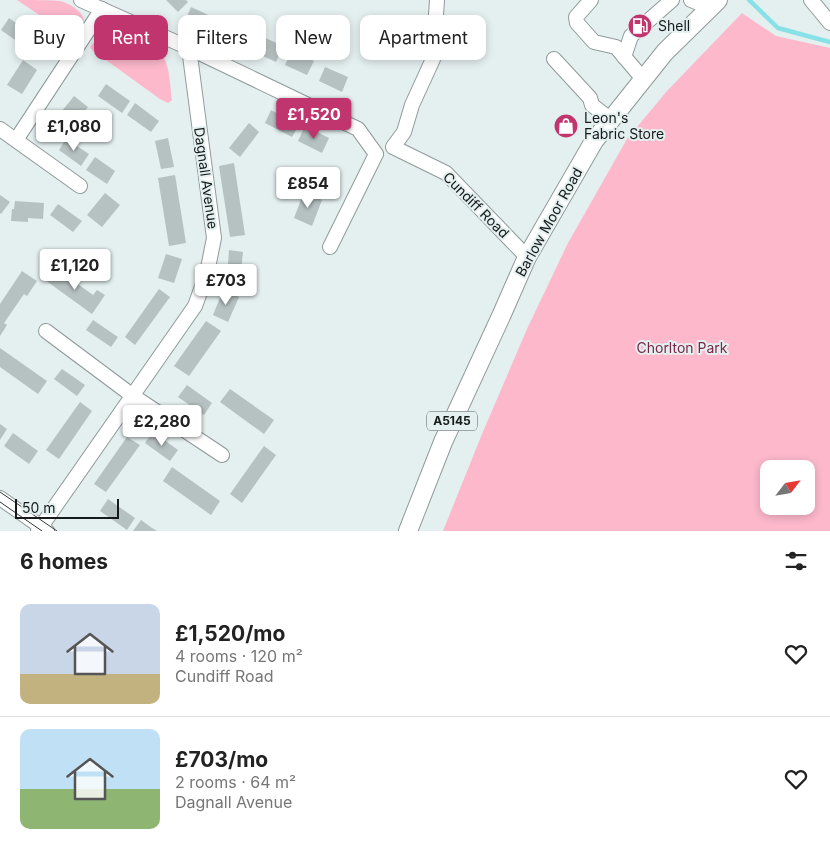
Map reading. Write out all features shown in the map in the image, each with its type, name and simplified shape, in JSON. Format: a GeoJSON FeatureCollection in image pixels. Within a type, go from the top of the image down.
{"type":"FeatureCollection","features":[{"type":"Feature","properties":{"kind":"main road","name":"Barlow Moor Road"},"geometry":{"type":"LineString","coordinates":[[408,531],[443,442],[527,257],[594,142],[665,52],[715,3]]}},
{"type":"Feature","properties":{"kind":"street"},"geometry":{"type":"LineString","coordinates":[[81,0],[178,43]]}},
{"type":"Feature","properties":{"kind":"street","name":"Cundiff Road"},"geometry":{"type":"LineString","coordinates":[[437,0],[432,59],[412,105],[404,132],[393,147],[446,173],[527,257]]}},
{"type":"Feature","properties":{"kind":"street"},"geometry":{"type":"LineString","coordinates":[[591,0],[576,17],[577,23],[594,42],[616,47],[643,79]]}},
{"type":"Feature","properties":{"kind":"street"},"geometry":{"type":"LineString","coordinates":[[624,56],[631,36],[672,0]]}},
{"type":"Feature","properties":{"kind":"street"},"geometry":{"type":"LineString","coordinates":[[691,0],[715,3]]}},
{"type":"Feature","properties":{"kind":"street"},"geometry":{"type":"LineString","coordinates":[[811,0],[830,23]]}},
{"type":"Feature","properties":{"kind":"street"},"geometry":{"type":"LineString","coordinates":[[16,140],[102,9]]}},
{"type":"Feature","properties":{"kind":"street"},"geometry":{"type":"LineString","coordinates":[[554,59],[590,98],[592,105],[611,120]]}},
{"type":"Feature","properties":{"kind":"street","name":"Dagnall Avenue"},"geometry":{"type":"LineString","coordinates":[[42,530],[195,306],[207,273],[214,238],[191,60]]}},
{"type":"Feature","properties":{"kind":"street"},"geometry":{"type":"LineString","coordinates":[[214,60],[358,129],[376,154],[330,247]]}},
{"type":"Feature","properties":{"kind":"street"},"geometry":{"type":"LineString","coordinates":[[0,129],[80,186]]}},
{"type":"Feature","properties":{"kind":"street"},"geometry":{"type":"LineString","coordinates":[[46,331],[133,396],[222,455]]}},
{"type":"Feature","properties":{"kind":"street"},"geometry":{"type":"LineString","coordinates":[[0,498],[42,530]]}},
{"type":"Feature","properties":{"kind":"green space"},"geometry":{"type":"Polygon","coordinates":[[[17,0],[60,1],[76,9],[82,15],[39,15],[17,0]]]}},
{"type":"Feature","properties":{"kind":"green space","name":"Chorlton Park"},"geometry":{"type":"Polygon","coordinates":[[[742,13],[776,36],[830,48],[830,531],[443,531],[527,329],[568,243],[627,139],[667,91],[742,13]]]}},
{"type":"Feature","properties":{"kind":"green space"},"geometry":{"type":"Polygon","coordinates":[[[94,42],[94,51],[90,47],[94,42]]]}},
{"type":"Feature","properties":{"kind":"green space"},"geometry":{"type":"Polygon","coordinates":[[[106,60],[165,60],[172,100],[168,103],[106,60]]]}},
{"type":"Feature","properties":{"kind":"building"},"geometry":{"type":"Polygon","coordinates":[[[166,0],[186,0],[188,2],[178,12],[166,0]]]}},
{"type":"Feature","properties":{"kind":"building"},"geometry":{"type":"Polygon","coordinates":[[[191,7],[208,15],[188,15],[191,7]]]}},
{"type":"Feature","properties":{"kind":"building"},"geometry":{"type":"Polygon","coordinates":[[[9,18],[15,22],[15,40],[1,30],[9,18]]]}},
{"type":"Feature","properties":{"kind":"building"},"geometry":{"type":"Polygon","coordinates":[[[266,38],[276,43],[276,62],[266,57],[266,38]]]}},
{"type":"Feature","properties":{"kind":"building"},"geometry":{"type":"Polygon","coordinates":[[[23,60],[37,70],[22,94],[7,85],[23,60]]]}},
{"type":"Feature","properties":{"kind":"building"},"geometry":{"type":"Polygon","coordinates":[[[287,60],[314,61],[307,75],[285,65],[287,60]]]}},
{"type":"Feature","properties":{"kind":"building"},"geometry":{"type":"Polygon","coordinates":[[[325,67],[348,77],[342,92],[319,81],[325,67]]]}},
{"type":"Feature","properties":{"kind":"building"},"geometry":{"type":"Polygon","coordinates":[[[106,84],[130,101],[122,113],[98,96],[106,84]]]}},
{"type":"Feature","properties":{"kind":"building"},"geometry":{"type":"Polygon","coordinates":[[[74,96],[88,107],[72,127],[58,116],[74,96]]]}},
{"type":"Feature","properties":{"kind":"building"},"geometry":{"type":"Polygon","coordinates":[[[135,103],[159,121],[151,132],[127,115],[135,103]]]}},
{"type":"Feature","properties":{"kind":"building"},"geometry":{"type":"Polygon","coordinates":[[[271,110],[299,125],[292,137],[265,123],[271,110]]]}},
{"type":"Feature","properties":{"kind":"building"},"geometry":{"type":"Polygon","coordinates":[[[249,123],[259,132],[240,157],[229,148],[249,123]]]}},
{"type":"Feature","properties":{"kind":"building"},"geometry":{"type":"Polygon","coordinates":[[[305,126],[329,138],[322,153],[298,141],[305,126]]]}},
{"type":"Feature","properties":{"kind":"building"},"geometry":{"type":"Polygon","coordinates":[[[168,138],[174,167],[161,169],[155,141],[168,138]]]}},
{"type":"Feature","properties":{"kind":"building"},"geometry":{"type":"Polygon","coordinates":[[[66,139],[89,154],[81,166],[59,150],[66,139]]]}},
{"type":"Feature","properties":{"kind":"building"},"geometry":{"type":"Polygon","coordinates":[[[95,157],[115,171],[107,184],[86,170],[95,157]]]}},
{"type":"Feature","properties":{"kind":"building"},"geometry":{"type":"Polygon","coordinates":[[[234,163],[245,235],[230,237],[219,166],[234,163]]]}},
{"type":"Feature","properties":{"kind":"building"},"geometry":{"type":"Polygon","coordinates":[[[175,175],[186,243],[169,246],[158,178],[175,175]]]}},
{"type":"Feature","properties":{"kind":"building"},"geometry":{"type":"Polygon","coordinates":[[[304,192],[322,200],[312,226],[294,218],[304,192]]]}},
{"type":"Feature","properties":{"kind":"building"},"geometry":{"type":"Polygon","coordinates":[[[105,193],[120,205],[102,227],[87,215],[105,193]]]}},
{"type":"Feature","properties":{"kind":"building"},"geometry":{"type":"Polygon","coordinates":[[[0,195],[10,202],[1,214],[0,213],[0,195]]]}},
{"type":"Feature","properties":{"kind":"building"},"geometry":{"type":"Polygon","coordinates":[[[15,201],[44,203],[43,219],[28,218],[28,222],[11,221],[15,201]]]}},
{"type":"Feature","properties":{"kind":"building"},"geometry":{"type":"Polygon","coordinates":[[[58,204],[82,221],[73,232],[50,215],[58,204]]]}},
{"type":"Feature","properties":{"kind":"building"},"geometry":{"type":"Polygon","coordinates":[[[229,250],[243,252],[240,280],[227,278],[229,250]]]}},
{"type":"Feature","properties":{"kind":"building"},"geometry":{"type":"Polygon","coordinates":[[[166,254],[182,259],[174,283],[158,278],[166,254]]]}},
{"type":"Feature","properties":{"kind":"building"},"geometry":{"type":"Polygon","coordinates":[[[54,267],[93,295],[97,290],[105,295],[92,314],[45,280],[54,267]]]}},
{"type":"Feature","properties":{"kind":"building"},"geometry":{"type":"Polygon","coordinates":[[[22,271],[37,281],[27,296],[24,294],[4,323],[7,325],[0,336],[0,304],[22,271]]]}},
{"type":"Feature","properties":{"kind":"building"},"geometry":{"type":"Polygon","coordinates":[[[159,289],[170,297],[135,345],[125,337],[159,289]]]}},
{"type":"Feature","properties":{"kind":"building"},"geometry":{"type":"Polygon","coordinates":[[[223,290],[239,297],[228,322],[213,315],[223,290]]]}},
{"type":"Feature","properties":{"kind":"building"},"geometry":{"type":"Polygon","coordinates":[[[93,320],[118,337],[111,347],[86,330],[93,320]]]}},
{"type":"Feature","properties":{"kind":"building"},"geometry":{"type":"Polygon","coordinates":[[[206,321],[221,331],[189,376],[174,366],[206,321]]]}},
{"type":"Feature","properties":{"kind":"building"},"geometry":{"type":"Polygon","coordinates":[[[0,348],[47,381],[38,394],[0,367],[0,348]]]}},
{"type":"Feature","properties":{"kind":"building"},"geometry":{"type":"Polygon","coordinates":[[[62,369],[85,385],[77,396],[54,379],[62,369]]]}},
{"type":"Feature","properties":{"kind":"building"},"geometry":{"type":"Polygon","coordinates":[[[187,385],[212,403],[204,415],[178,397],[187,385]]]}},
{"type":"Feature","properties":{"kind":"building"},"geometry":{"type":"Polygon","coordinates":[[[230,389],[274,420],[264,434],[220,402],[230,389]]]}},
{"type":"Feature","properties":{"kind":"building"},"geometry":{"type":"Polygon","coordinates":[[[80,402],[92,411],[59,459],[46,450],[80,402]]]}},
{"type":"Feature","properties":{"kind":"building"},"geometry":{"type":"Polygon","coordinates":[[[0,424],[7,429],[0,440],[0,424]]]}},
{"type":"Feature","properties":{"kind":"building"},"geometry":{"type":"Polygon","coordinates":[[[153,432],[178,450],[170,461],[145,443],[153,432]]]}},
{"type":"Feature","properties":{"kind":"building"},"geometry":{"type":"Polygon","coordinates":[[[13,433],[38,451],[29,464],[4,446],[13,433]]]}},
{"type":"Feature","properties":{"kind":"building"},"geometry":{"type":"Polygon","coordinates":[[[127,437],[140,445],[106,492],[94,484],[127,437]]]}},
{"type":"Feature","properties":{"kind":"building"},"geometry":{"type":"Polygon","coordinates":[[[264,446],[276,455],[242,503],[230,494],[264,446]]]}},
{"type":"Feature","properties":{"kind":"building"},"geometry":{"type":"Polygon","coordinates":[[[172,467],[220,501],[211,515],[163,481],[172,467]]]}},
{"type":"Feature","properties":{"kind":"building"},"geometry":{"type":"Polygon","coordinates":[[[108,499],[135,518],[127,530],[100,511],[108,499]]]}},
{"type":"Feature","properties":{"kind":"building"},"geometry":{"type":"Polygon","coordinates":[[[141,520],[152,528],[157,531],[133,531],[141,520]]]}},
{"type":"Feature","properties":{"kind":"waterway"},"geometry":{"type":"LineString","coordinates":[[749,0],[778,28],[830,42]]}},
{"type":"Feature","properties":{"kind":"tram line"},"geometry":{"type":"LineString","coordinates":[[0,492],[57,531]]}},
{"type":"Feature","properties":{"kind":"tram line"},"geometry":{"type":"LineString","coordinates":[[0,502],[42,531]]}},
{"type":"Feature","properties":{"kind":"place","name":"Shell"},"geometry":{"type":"Point","coordinates":[640,26]}},
{"type":"Feature","properties":{"kind":"place","name":"Leon's Fabric Store"},"geometry":{"type":"Point","coordinates":[566,126]}}]}
